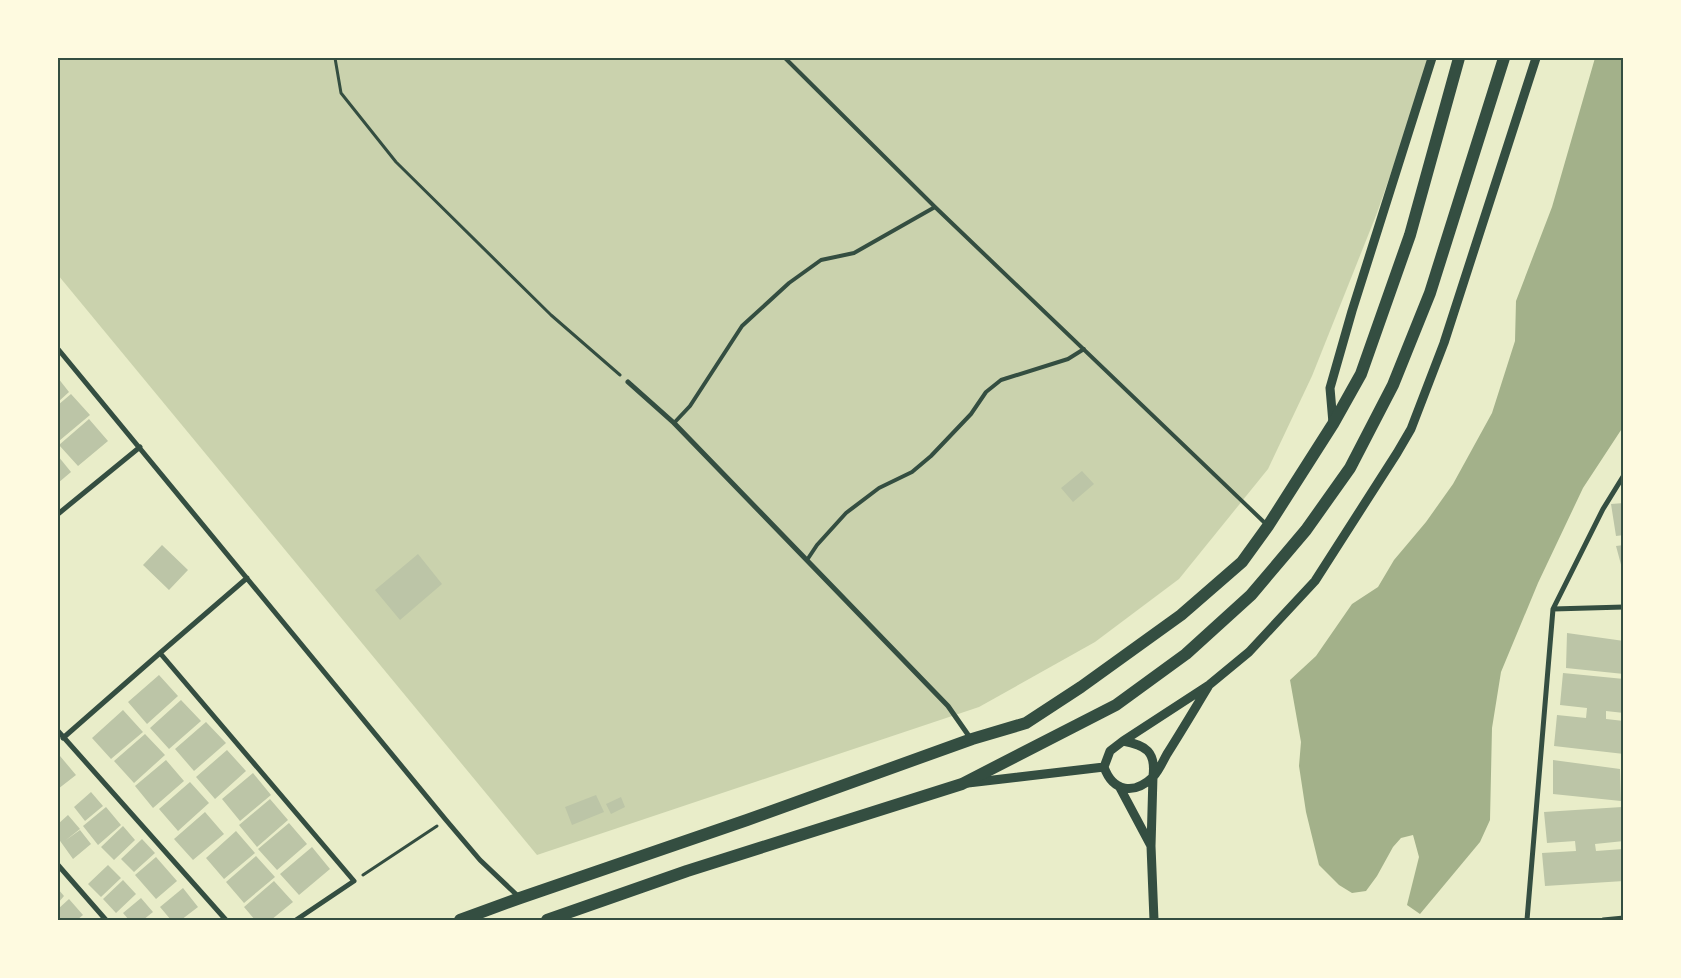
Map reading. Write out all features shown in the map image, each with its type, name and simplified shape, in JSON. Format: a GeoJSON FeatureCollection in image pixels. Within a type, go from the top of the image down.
{"type":"FeatureCollection","features":[{"type":"Feature","properties":{"kind":"main road"},"geometry":{"type":"LineString","coordinates":[[460,920],[972,739],[1026,723],[1081,687],[1180,615],[1242,562],[1268,526],[1361,374],[1410,235],[1459,58]]}},
{"type":"Feature","properties":{"kind":"main road"},"geometry":{"type":"LineString","coordinates":[[547,920],[687,871],[962,784],[1116,705],[1186,654],[1251,596],[1306,530],[1350,468],[1393,385],[1430,293],[1504,58]]}},
{"type":"Feature","properties":{"kind":"street"},"geometry":{"type":"LineString","coordinates":[[1332,424],[1330,388],[1352,310],[1432,58]]}},
{"type":"Feature","properties":{"kind":"street"},"geometry":{"type":"LineString","coordinates":[[1151,846],[1119,786],[1107,775],[1104,767],[1110,751],[1209,685],[1249,652],[1315,580],[1411,429],[1444,343],[1536,58]]}},
{"type":"Feature","properties":{"kind":"street"},"geometry":{"type":"LineString","coordinates":[[58,349],[446,820],[480,860],[520,898]]}},
{"type":"Feature","properties":{"kind":"street"},"geometry":{"type":"LineString","coordinates":[[628,382],[674,423],[948,706],[972,739]]}},
{"type":"Feature","properties":{"kind":"street"},"geometry":{"type":"LineString","coordinates":[[58,514],[140,447]]}},
{"type":"Feature","properties":{"kind":"street"},"geometry":{"type":"LineString","coordinates":[[1527,920],[1553,609],[1603,508],[1624,475]]}},
{"type":"Feature","properties":{"kind":"street"},"geometry":{"type":"LineString","coordinates":[[63,738],[247,578]]}},
{"type":"Feature","properties":{"kind":"street"},"geometry":{"type":"LineString","coordinates":[[1553,609],[1624,607]]}},
{"type":"Feature","properties":{"kind":"street"},"geometry":{"type":"LineString","coordinates":[[160,653],[354,881],[296,920]]}},
{"type":"Feature","properties":{"kind":"street"},"geometry":{"type":"LineString","coordinates":[[1119,786],[1137,788],[1153,776],[1209,685]]}},
{"type":"Feature","properties":{"kind":"street"},"geometry":{"type":"LineString","coordinates":[[58,731],[226,920]]}},
{"type":"Feature","properties":{"kind":"street"},"geometry":{"type":"LineString","coordinates":[[1123,741],[1138,743],[1148,750],[1154,762],[1151,846],[1154,920]]}},
{"type":"Feature","properties":{"kind":"street"},"geometry":{"type":"LineString","coordinates":[[962,784],[1104,767]]}},
{"type":"Feature","properties":{"kind":"street"},"geometry":{"type":"LineString","coordinates":[[58,865],[106,920]]}},
{"type":"Feature","properties":{"kind":"street"},"geometry":{"type":"LineString","coordinates":[[1603,920],[1624,918]]}},
{"type":"Feature","properties":{"kind":"lane"},"geometry":{"type":"LineString","coordinates":[[784,58],[935,207],[1268,526]]}},
{"type":"Feature","properties":{"kind":"lane"},"geometry":{"type":"LineString","coordinates":[[674,423],[690,406],[742,326],[789,283],[822,260],[854,253],[935,207]]}},
{"type":"Feature","properties":{"kind":"lane"},"geometry":{"type":"LineString","coordinates":[[807,560],[817,545],[846,513],[879,488],[912,472],[931,456],[971,414],[986,392],[1000,380],[1068,359],[1084,349]]}},
{"type":"Feature","properties":{"kind":"path"},"geometry":{"type":"LineString","coordinates":[[335,58],[341,93],[396,162],[551,315],[628,382]]}},
{"type":"Feature","properties":{"kind":"path"},"geometry":{"type":"LineString","coordinates":[[354,881],[446,820]]}},
{"type":"Feature","properties":{"kind":"shaded area"},"geometry":{"type":"Polygon","coordinates":[[[58,58],[1431,58],[1377,213],[1312,376],[1268,469],[1179,579],[1095,642],[979,707],[537,855],[58,275],[58,58]]]}},
{"type":"Feature","properties":{"kind":"shaded area"},"geometry":{"type":"Polygon","coordinates":[[[1595,58],[1623,58],[1623,427],[1583,488],[1538,583],[1501,672],[1492,728],[1490,820],[1480,842],[1420,914],[1407,905],[1419,857],[1413,835],[1401,838],[1393,847],[1377,876],[1366,891],[1352,893],[1339,885],[1319,865],[1306,812],[1299,766],[1301,742],[1290,680],[1316,656],[1352,604],[1378,587],[1394,560],[1426,522],[1453,484],[1492,413],[1515,341],[1516,301],[1552,207],[1595,58]]]}},
{"type":"Feature","properties":{"kind":"building"},"geometry":{"type":"Polygon","coordinates":[[[58,378],[69,392],[58,402],[58,378]]]}},
{"type":"Feature","properties":{"kind":"building"},"geometry":{"type":"Polygon","coordinates":[[[71,394],[90,415],[59,441],[58,405],[71,394]]]}},
{"type":"Feature","properties":{"kind":"building"},"geometry":{"type":"Polygon","coordinates":[[[89,419],[108,441],[78,466],[59,445],[89,419]]]}},
{"type":"Feature","properties":{"kind":"building"},"geometry":{"type":"Polygon","coordinates":[[[58,456],[71,472],[58,483],[58,456]]]}},
{"type":"Feature","properties":{"kind":"building"},"geometry":{"type":"Polygon","coordinates":[[[1082,471],[1094,484],[1073,502],[1061,488],[1082,471]]]}},
{"type":"Feature","properties":{"kind":"building"},"geometry":{"type":"Polygon","coordinates":[[[1624,503],[1624,535],[1616,536],[1611,504],[1624,503]]]}},
{"type":"Feature","properties":{"kind":"building"},"geometry":{"type":"Polygon","coordinates":[[[162,545],[188,570],[169,590],[143,565],[162,545]]]}},
{"type":"Feature","properties":{"kind":"building"},"geometry":{"type":"Polygon","coordinates":[[[1624,545],[1624,572],[1623,572],[1616,546],[1624,545]]]}},
{"type":"Feature","properties":{"kind":"building"},"geometry":{"type":"Polygon","coordinates":[[[418,554],[442,584],[400,620],[375,590],[418,554]]]}},
{"type":"Feature","properties":{"kind":"building"},"geometry":{"type":"Polygon","coordinates":[[[1567,633],[1624,641],[1624,674],[1566,668],[1567,633]]]}},
{"type":"Feature","properties":{"kind":"building"},"geometry":{"type":"Polygon","coordinates":[[[1563,673],[1624,679],[1624,713],[1606,711],[1606,719],[1624,721],[1624,754],[1554,746],[1557,715],[1586,718],[1587,708],[1560,705],[1563,673]]]}},
{"type":"Feature","properties":{"kind":"building"},"geometry":{"type":"Polygon","coordinates":[[[159,675],[178,696],[147,724],[128,702],[159,675]]]}},
{"type":"Feature","properties":{"kind":"building"},"geometry":{"type":"Polygon","coordinates":[[[181,700],[201,721],[169,749],[150,728],[181,700]]]}},
{"type":"Feature","properties":{"kind":"building"},"geometry":{"type":"Polygon","coordinates":[[[123,710],[143,732],[111,759],[92,738],[123,710]]]}},
{"type":"Feature","properties":{"kind":"building"},"geometry":{"type":"Polygon","coordinates":[[[206,722],[226,743],[194,771],[175,749],[206,722]]]}},
{"type":"Feature","properties":{"kind":"building"},"geometry":{"type":"Polygon","coordinates":[[[145,734],[165,755],[134,783],[114,761],[145,734]]]}},
{"type":"Feature","properties":{"kind":"building"},"geometry":{"type":"Polygon","coordinates":[[[227,750],[246,771],[215,799],[196,777],[227,750]]]}},
{"type":"Feature","properties":{"kind":"building"},"geometry":{"type":"Polygon","coordinates":[[[60,756],[76,775],[58,789],[58,758],[60,756]]]}},
{"type":"Feature","properties":{"kind":"building"},"geometry":{"type":"Polygon","coordinates":[[[166,760],[184,781],[153,808],[135,786],[166,760]]]}},
{"type":"Feature","properties":{"kind":"building"},"geometry":{"type":"Polygon","coordinates":[[[1553,760],[1620,769],[1621,801],[1553,794],[1553,760]]]}},
{"type":"Feature","properties":{"kind":"building"},"geometry":{"type":"Polygon","coordinates":[[[253,773],[271,795],[240,821],[222,799],[253,773]]]}},
{"type":"Feature","properties":{"kind":"building"},"geometry":{"type":"Polygon","coordinates":[[[190,782],[209,803],[178,831],[159,809],[190,782]]]}},
{"type":"Feature","properties":{"kind":"building"},"geometry":{"type":"Polygon","coordinates":[[[91,792],[103,806],[85,821],[74,807],[91,792]]]}},
{"type":"Feature","properties":{"kind":"building"},"geometry":{"type":"Polygon","coordinates":[[[596,795],[604,812],[572,825],[565,807],[596,795]]]}},
{"type":"Feature","properties":{"kind":"building"},"geometry":{"type":"Polygon","coordinates":[[[621,797],[625,807],[611,814],[606,804],[621,797]]]}},
{"type":"Feature","properties":{"kind":"building"},"geometry":{"type":"Polygon","coordinates":[[[270,799],[288,820],[257,847],[239,825],[270,799]]]}},
{"type":"Feature","properties":{"kind":"building"},"geometry":{"type":"Polygon","coordinates":[[[106,807],[121,825],[98,845],[83,826],[106,807]]]}},
{"type":"Feature","properties":{"kind":"building"},"geometry":{"type":"Polygon","coordinates":[[[1622,807],[1624,841],[1595,844],[1596,851],[1623,849],[1624,881],[1545,886],[1542,853],[1576,851],[1575,841],[1547,843],[1544,812],[1622,807]]]}},
{"type":"Feature","properties":{"kind":"building"},"geometry":{"type":"Polygon","coordinates":[[[205,812],[224,834],[193,860],[174,839],[205,812]]]}},
{"type":"Feature","properties":{"kind":"building"},"geometry":{"type":"Polygon","coordinates":[[[68,815],[80,829],[66,840],[80,830],[91,844],[73,859],[58,838],[58,824],[68,815]]]}},
{"type":"Feature","properties":{"kind":"building"},"geometry":{"type":"Polygon","coordinates":[[[289,823],[307,844],[277,870],[258,849],[289,823]]]}},
{"type":"Feature","properties":{"kind":"building"},"geometry":{"type":"Polygon","coordinates":[[[123,826],[135,840],[114,860],[101,847],[123,826]]]}},
{"type":"Feature","properties":{"kind":"building"},"geometry":{"type":"Polygon","coordinates":[[[236,831],[255,853],[224,879],[206,858],[236,831]]]}},
{"type":"Feature","properties":{"kind":"building"},"geometry":{"type":"Polygon","coordinates":[[[142,839],[155,853],[134,872],[121,859],[142,839]]]}},
{"type":"Feature","properties":{"kind":"building"},"geometry":{"type":"Polygon","coordinates":[[[312,847],[330,869],[299,895],[280,874],[312,847]]]}},
{"type":"Feature","properties":{"kind":"building"},"geometry":{"type":"Polygon","coordinates":[[[256,856],[275,877],[244,903],[226,882],[256,856]]]}},
{"type":"Feature","properties":{"kind":"building"},"geometry":{"type":"Polygon","coordinates":[[[156,857],[177,881],[156,899],[135,875],[156,857]]]}},
{"type":"Feature","properties":{"kind":"building"},"geometry":{"type":"Polygon","coordinates":[[[108,865],[121,878],[101,897],[88,884],[108,865]]]}},
{"type":"Feature","properties":{"kind":"building"},"geometry":{"type":"Polygon","coordinates":[[[123,880],[136,894],[116,913],[103,899],[123,880]]]}},
{"type":"Feature","properties":{"kind":"building"},"geometry":{"type":"Polygon","coordinates":[[[274,881],[293,902],[271,920],[255,920],[244,907],[274,881]]]}},
{"type":"Feature","properties":{"kind":"building"},"geometry":{"type":"Polygon","coordinates":[[[183,888],[198,907],[181,920],[171,920],[160,907],[183,888]]]}},
{"type":"Feature","properties":{"kind":"building"},"geometry":{"type":"Polygon","coordinates":[[[58,889],[64,896],[58,903],[58,889]]]}},
{"type":"Feature","properties":{"kind":"building"},"geometry":{"type":"Polygon","coordinates":[[[141,898],[153,912],[143,920],[129,920],[123,913],[141,898]]]}},
{"type":"Feature","properties":{"kind":"building"},"geometry":{"type":"Polygon","coordinates":[[[69,899],[83,915],[77,920],[58,920],[58,909],[69,899]]]}}]}
